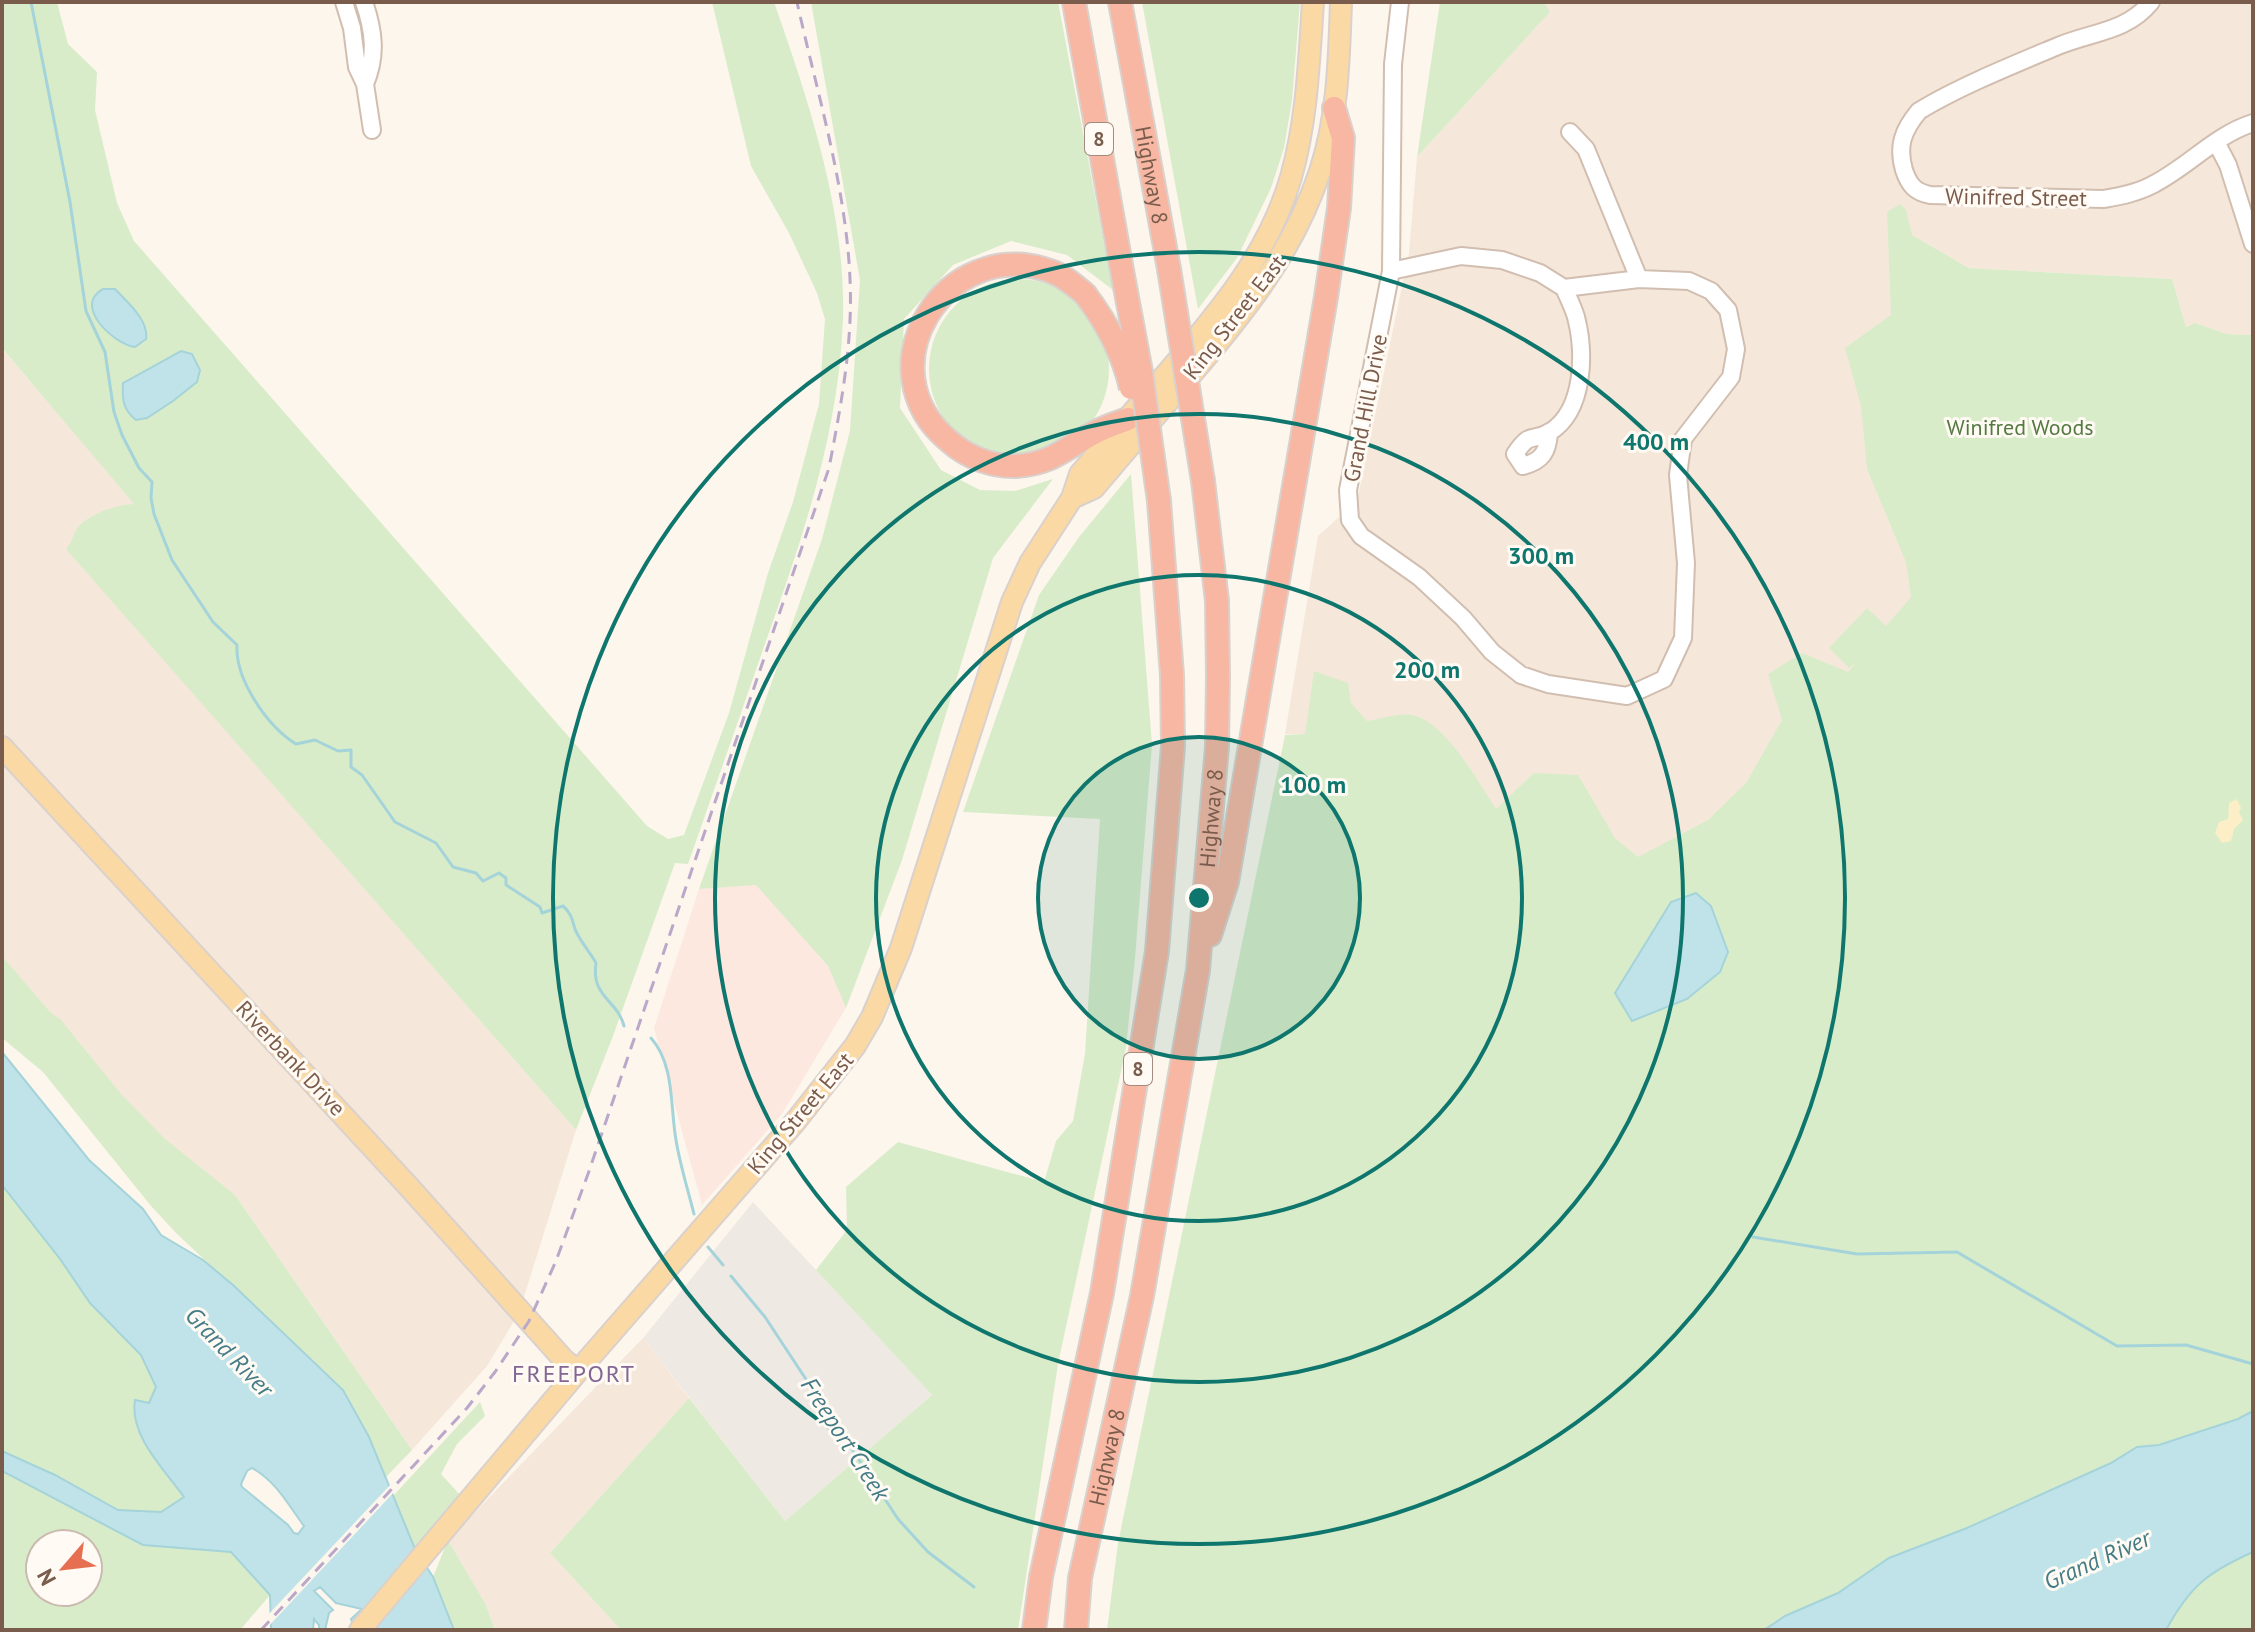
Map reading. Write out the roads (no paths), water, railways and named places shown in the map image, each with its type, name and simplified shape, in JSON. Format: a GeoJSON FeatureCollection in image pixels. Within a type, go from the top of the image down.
{"type":"FeatureCollection","features":[{"type":"Feature","properties":{"kind":"highway","name":"Highway 8"},"geometry":{"type":"LineString","coordinates":[[1034,1630],[1041,1577],[1102,1293],[1157,951],[1173,746],[1172,675],[1159,501],[1141,372],[1074,2]]}},
{"type":"Feature","properties":{"kind":"highway","name":"Highway 8"},"geometry":{"type":"LineString","coordinates":[[1076,1630],[1080,1578],[1142,1296],[1198,970],[1217,747],[1217,601],[1203,481],[1169,269],[1120,2]]}},
{"type":"Feature","properties":{"kind":"highway"},"geometry":{"type":"LineString","coordinates":[[1198,970],[1227,882],[1326,297],[1339,208],[1343,138],[1334,108]]}},
{"type":"Feature","properties":{"kind":"highway"},"geometry":{"type":"LineString","coordinates":[[1128,419],[1094,433],[1053,458],[1013,466],[996,465],[965,453],[939,433],[920,402],[913,363],[920,327],[940,296],[955,284],[972,273],[1010,264],[1052,271],[1085,294],[1102,316],[1123,359],[1147,477],[1159,501]]}},
{"type":"Feature","properties":{"kind":"main road","name":"King Street East"},"geometry":{"type":"LineString","coordinates":[[360,1630],[578,1371],[826,1085],[872,1017],[901,948],[1012,602],[1030,563],[1072,498],[1080,474],[1214,318],[1248,270],[1274,223],[1300,142],[1313,2]]}},
{"type":"Feature","properties":{"kind":"main road","name":"King Street East"},"geometry":{"type":"LineString","coordinates":[[1072,498],[1094,488],[1262,288],[1283,256],[1309,203],[1320,170],[1334,108],[1341,2]]}},
{"type":"Feature","properties":{"kind":"main road","name":"Riverbank Drive"},"geometry":{"type":"LineString","coordinates":[[2,747],[402,1178],[564,1360],[578,1371]]}},
{"type":"Feature","properties":{"kind":"street"},"geometry":{"type":"LineString","coordinates":[[344,2],[352,28],[357,67],[365,84],[372,130]]}},
{"type":"Feature","properties":{"kind":"street"},"geometry":{"type":"LineString","coordinates":[[364,2],[373,49],[373,66],[365,84]]}},
{"type":"Feature","properties":{"kind":"street","name":"Grand Hill Drive"},"geometry":{"type":"LineString","coordinates":[[1400,2],[1393,64],[1391,271],[1348,490],[1350,520],[1361,536],[1419,577],[1463,618],[1492,652],[1521,675],[1548,684],[1627,696],[1664,679],[1683,638],[1686,563],[1678,475],[1683,439],[1731,377],[1736,349],[1728,310],[1711,291],[1689,281],[1639,279],[1564,288]]}},
{"type":"Feature","properties":{"kind":"street","name":"Winifred Street"},"geometry":{"type":"LineString","coordinates":[[2151,2],[2134,19],[2113,29],[2061,44],[1919,111],[1908,124],[1900,152],[1906,177],[1913,188],[1930,195],[2104,199],[2153,185],[2236,128],[2253,123]]}},
{"type":"Feature","properties":{"kind":"street"},"geometry":{"type":"LineString","coordinates":[[1570,132],[1586,149],[1639,279]]}},
{"type":"Feature","properties":{"kind":"street"},"geometry":{"type":"LineString","coordinates":[[2216,142],[2228,165],[2253,244]]}},
{"type":"Feature","properties":{"kind":"street"},"geometry":{"type":"LineString","coordinates":[[1391,271],[1461,256],[1502,260],[1540,273],[1564,288],[1576,315],[1582,351],[1578,383],[1569,413],[1549,432]]}},
{"type":"Feature","properties":{"kind":"water"},"geometry":{"type":"Polygon","coordinates":[[[103,289],[115,289],[141,318],[146,339],[135,347],[107,332],[94,314],[92,305],[95,296],[103,289]]]}},
{"type":"Feature","properties":{"kind":"water"},"geometry":{"type":"Polygon","coordinates":[[[181,351],[192,354],[200,370],[197,382],[147,418],[136,420],[124,404],[123,383],[181,351]]]}},
{"type":"Feature","properties":{"kind":"water"},"geometry":{"type":"Polygon","coordinates":[[[1696,893],[1711,906],[1728,952],[1720,972],[1687,999],[1632,1021],[1615,993],[1671,902],[1696,893]]]}},
{"type":"Feature","properties":{"kind":"water","name":"Grand River"},"geometry":{"type":"Polygon","coordinates":[[[2,1052],[89,1160],[143,1209],[161,1235],[203,1260],[233,1285],[343,1390],[369,1437],[415,1549],[433,1577],[454,1630],[355,1630],[351,1619],[362,1609],[336,1603],[320,1587],[314,1591],[333,1610],[329,1613],[325,1630],[319,1630],[314,1619],[313,1630],[271,1630],[270,1595],[231,1552],[143,1545],[2,1471],[2,1451],[55,1475],[118,1510],[161,1512],[184,1497],[150,1452],[137,1427],[135,1400],[149,1403],[156,1387],[141,1355],[90,1303],[2,1185],[2,1052]],[[252,1468],[247,1471],[242,1487],[298,1534],[304,1526],[261,1473],[252,1468]]]}},
{"type":"Feature","properties":{"kind":"water","name":"Grand River"},"geometry":{"type":"Polygon","coordinates":[[[2253,1411],[2253,1552],[2224,1566],[2202,1582],[2183,1602],[2166,1630],[1764,1630],[1785,1616],[1838,1593],[1889,1558],[1967,1528],[2111,1463],[2137,1447],[2159,1445],[2238,1419],[2253,1411]]]}},
{"type":"Feature","properties":{"kind":"waterway"},"geometry":{"type":"LineString","coordinates":[[31,2],[70,202],[86,311],[105,352],[114,412],[122,435],[139,468],[152,482],[154,514],[172,560],[213,622],[237,645],[247,687],[274,726],[296,744],[315,740],[338,751],[351,750],[351,767],[362,775],[395,822],[436,843],[453,867],[476,873],[483,881],[499,873],[506,878],[506,885],[540,907],[542,913],[563,906],[596,963],[597,984],[624,1026]]}},
{"type":"Feature","properties":{"kind":"waterway"},"geometry":{"type":"LineString","coordinates":[[651,1038],[668,1073],[678,1149],[694,1214]]}},
{"type":"Feature","properties":{"kind":"waterway"},"geometry":{"type":"LineString","coordinates":[[1753,1237],[1857,1254],[1957,1252],[2117,1346],[2186,1345],[2253,1364]]}},
{"type":"Feature","properties":{"kind":"waterway","name":"Freeport Creek"},"geometry":{"type":"LineString","coordinates":[[708,1247],[723,1265]]}},
{"type":"Feature","properties":{"kind":"waterway","name":"Freeport Creek"},"geometry":{"type":"LineString","coordinates":[[731,1276],[765,1317],[898,1519],[928,1552],[974,1587]]}},
{"type":"Feature","properties":{"kind":"railway"},"geometry":{"type":"LineString","coordinates":[[261,1630],[467,1408],[529,1321],[556,1261],[588,1174],[829,468],[848,351],[850,279],[837,174],[797,2]]}},
{"type":"Feature","properties":{"kind":"district","name":"FREEPORT"},"geometry":{"type":"Point","coordinates":[574,1374]}},
{"type":"Feature","properties":{"kind":"park label","name":"Winifred Woods"},"geometry":{"type":"Point","coordinates":[2020,427]}}]}
